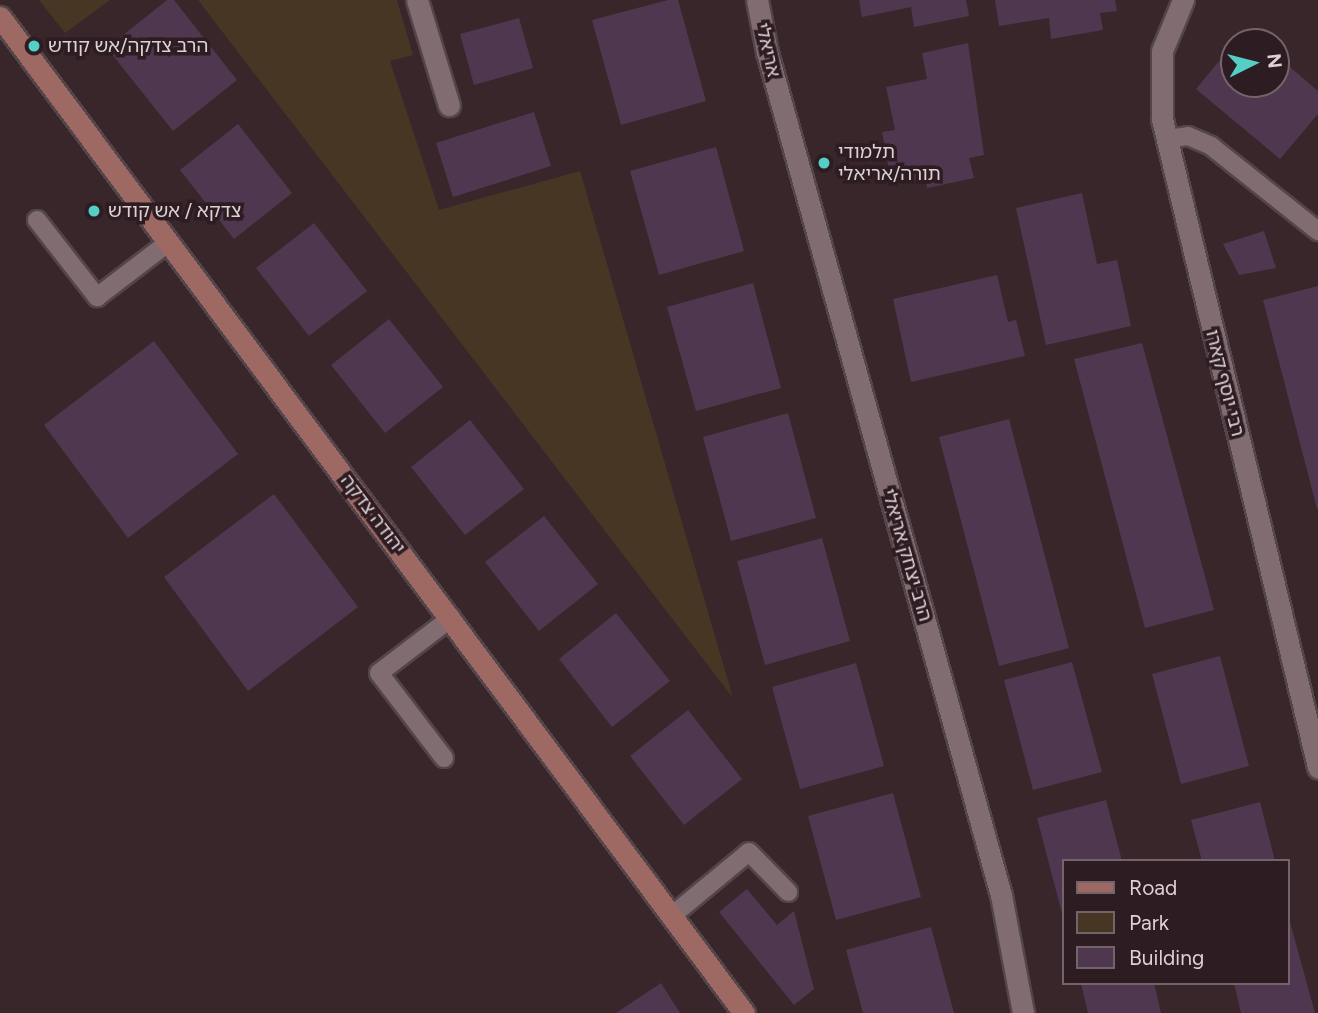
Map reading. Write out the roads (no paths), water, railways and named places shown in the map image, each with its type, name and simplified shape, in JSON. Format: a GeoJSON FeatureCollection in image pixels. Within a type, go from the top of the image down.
{"type":"FeatureCollection","features":[{"type":"Feature","properties":{"kind":"street"},"geometry":{"type":"LineString","coordinates":[[417,0],[449,105]]}},
{"type":"Feature","properties":{"kind":"street","name":"אריאלי"},"geometry":{"type":"LineString","coordinates":[[757,0],[780,100]]}},
{"type":"Feature","properties":{"kind":"street","name":"רבי יוסף קארו"},"geometry":{"type":"LineString","coordinates":[[1183,0],[1162,51],[1158,81],[1167,139],[1318,767]]}},
{"type":"Feature","properties":{"kind":"street","name":"יהודה צדקה"},"geometry":{"type":"LineString","coordinates":[[0,17],[674,914],[744,1013]]}},
{"type":"Feature","properties":{"kind":"street","name":"הרב יצחק אריאלי"},"geometry":{"type":"LineString","coordinates":[[780,100],[1001,895],[1023,1013]]}},
{"type":"Feature","properties":{"kind":"lane"},"geometry":{"type":"LineString","coordinates":[[1167,139],[1188,136],[1211,146],[1318,231]]}},
{"type":"Feature","properties":{"kind":"lane"},"geometry":{"type":"LineString","coordinates":[[37,220],[97,298],[169,242]]}},
{"type":"Feature","properties":{"kind":"lane"},"geometry":{"type":"LineString","coordinates":[[444,758],[379,673],[451,618]]}},
{"type":"Feature","properties":{"kind":"lane"},"geometry":{"type":"LineString","coordinates":[[674,914],[748,852],[788,892]]}},
{"type":"Feature","properties":{"kind":"place","name":"הרב צדקה/אש קודש"},"geometry":{"type":"Point","coordinates":[34,46]}},
{"type":"Feature","properties":{"kind":"place","name":"תלמודי תורה/אריאלי"},"geometry":{"type":"Point","coordinates":[824,163]}},
{"type":"Feature","properties":{"kind":"place","name":"צדקא / אש קודש"},"geometry":{"type":"Point","coordinates":[94,211]}}]}
